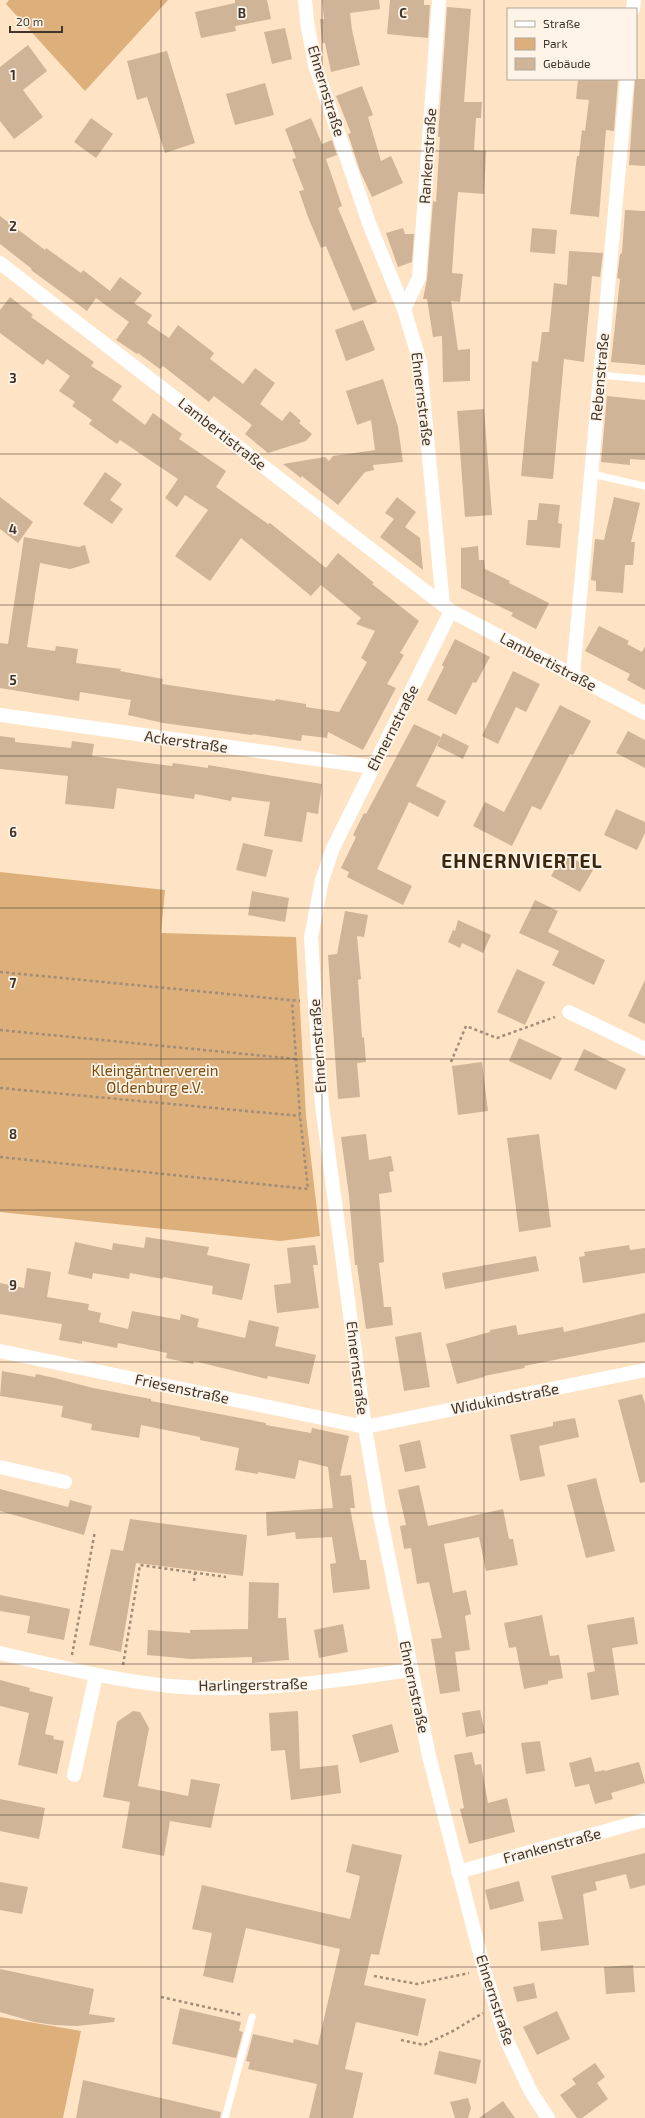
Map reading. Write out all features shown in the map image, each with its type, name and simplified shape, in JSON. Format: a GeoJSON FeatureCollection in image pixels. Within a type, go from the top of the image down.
{"type":"FeatureCollection","features":[{"type":"Feature","properties":{"kind":"street","name":"Ehnernstraße"},"geometry":{"type":"LineString","coordinates":[[305,0],[307,22],[315,65],[370,226],[404,309],[420,362],[447,608],[373,768],[333,848],[322,880],[311,937],[322,1105],[365,1427],[379,1510],[410,1670],[429,1756],[458,1872],[495,2006],[506,2039],[521,2072],[548,2118]]}},
{"type":"Feature","properties":{"kind":"street","name":"Rankenstraße"},"geometry":{"type":"LineString","coordinates":[[404,309],[419,278],[439,0]]}},
{"type":"Feature","properties":{"kind":"street","name":"Rebenstraße"},"geometry":{"type":"LineString","coordinates":[[573,674],[627,80]]}},
{"type":"Feature","properties":{"kind":"street","name":"Lambertistraße"},"geometry":{"type":"LineString","coordinates":[[0,263],[447,608],[645,713]]}},
{"type":"Feature","properties":{"kind":"street","name":"Ackerstraße"},"geometry":{"type":"LineString","coordinates":[[0,715],[373,768]]}},
{"type":"Feature","properties":{"kind":"street"},"geometry":{"type":"LineString","coordinates":[[569,1012],[645,1049]]}},
{"type":"Feature","properties":{"kind":"street","name":"Friesenstraße"},"geometry":{"type":"LineString","coordinates":[[0,1351],[365,1427]]}},
{"type":"Feature","properties":{"kind":"street","name":"Widukindstraße"},"geometry":{"type":"LineString","coordinates":[[365,1427],[645,1370]]}},
{"type":"Feature","properties":{"kind":"street"},"geometry":{"type":"LineString","coordinates":[[0,1466],[65,1482]]}},
{"type":"Feature","properties":{"kind":"street","name":"Harlingerstraße"},"geometry":{"type":"LineString","coordinates":[[0,1653],[96,1675],[169,1686],[265,1688],[332,1682],[410,1670]]}},
{"type":"Feature","properties":{"kind":"street"},"geometry":{"type":"LineString","coordinates":[[74,1775],[96,1675]]}},
{"type":"Feature","properties":{"kind":"street","name":"Frankenstraße"},"geometry":{"type":"LineString","coordinates":[[458,1872],[645,1820]]}},
{"type":"Feature","properties":{"kind":"lane"},"geometry":{"type":"LineString","coordinates":[[599,375],[645,379]]}},
{"type":"Feature","properties":{"kind":"lane"},"geometry":{"type":"LineString","coordinates":[[592,474],[645,486]]}},
{"type":"Feature","properties":{"kind":"lane"},"geometry":{"type":"LineString","coordinates":[[225,2118],[252,2017]]}},
{"type":"Feature","properties":{"kind":"path"},"geometry":{"type":"LineString","coordinates":[[0,972],[292,1001],[300,1116],[308,1189],[0,1157]]}},
{"type":"Feature","properties":{"kind":"path"},"geometry":{"type":"LineString","coordinates":[[451,1062],[466,1026],[497,1038],[569,1012]]}},
{"type":"Feature","properties":{"kind":"path"},"geometry":{"type":"LineString","coordinates":[[0,1030],[296,1059]]}},
{"type":"Feature","properties":{"kind":"path"},"geometry":{"type":"LineString","coordinates":[[0,1088],[300,1116]]}},
{"type":"Feature","properties":{"kind":"path"},"geometry":{"type":"LineString","coordinates":[[69,1669],[95,1531]]}},
{"type":"Feature","properties":{"kind":"path"},"geometry":{"type":"LineString","coordinates":[[121,1679],[140,1565],[226,1577]]}},
{"type":"Feature","properties":{"kind":"path"},"geometry":{"type":"LineString","coordinates":[[194,1582],[195,1573]]}},
{"type":"Feature","properties":{"kind":"path"},"geometry":{"type":"LineString","coordinates":[[374,1976],[417,1984],[473,1972]]}},
{"type":"Feature","properties":{"kind":"path"},"geometry":{"type":"LineString","coordinates":[[161,1997],[252,2017]]}},
{"type":"Feature","properties":{"kind":"path"},"geometry":{"type":"LineString","coordinates":[[400,2040],[424,2045],[453,2031],[495,2006]]}},
{"type":"Feature","properties":{"kind":"green space"},"geometry":{"type":"Polygon","coordinates":[[[9,0],[168,0],[85,91],[6,4],[9,0]]]}},
{"type":"Feature","properties":{"kind":"green space","name":"Kleingärtnerverein Oldenburg e.V."},"geometry":{"type":"Polygon","coordinates":[[[0,872],[165,890],[161,933],[296,937],[306,1116],[320,1236],[280,1241],[0,1212],[0,872]]]}},
{"type":"Feature","properties":{"kind":"green space"},"geometry":{"type":"Polygon","coordinates":[[[0,2017],[81,2031],[63,2118],[0,2118],[0,2017]]]}},
{"type":"Feature","properties":{"kind":"building"},"geometry":{"type":"Polygon","coordinates":[[[235,0],[267,0],[271,19],[235,26],[236,31],[201,38],[195,12],[235,3],[235,0]]]}},
{"type":"Feature","properties":{"kind":"building"},"geometry":{"type":"Polygon","coordinates":[[[322,0],[379,0],[380,9],[350,13],[352,30],[360,65],[331,72],[325,43],[322,43],[320,19],[324,19],[322,0]]]}},
{"type":"Feature","properties":{"kind":"building"},"geometry":{"type":"Polygon","coordinates":[[[390,0],[424,0],[424,5],[430,5],[428,38],[387,34],[390,0]]]}},
{"type":"Feature","properties":{"kind":"building"},"geometry":{"type":"Polygon","coordinates":[[[447,7],[471,9],[464,102],[482,102],[481,118],[476,118],[474,150],[486,151],[484,194],[458,192],[455,227],[452,273],[463,274],[460,302],[451,301],[458,350],[470,349],[470,381],[443,382],[442,336],[433,337],[427,299],[423,299],[427,279],[433,201],[436,202],[440,137],[438,137],[447,7]]]}},
{"type":"Feature","properties":{"kind":"building"},"geometry":{"type":"Polygon","coordinates":[[[285,28],[292,59],[272,64],[264,32],[285,28]]]}},
{"type":"Feature","properties":{"kind":"building"},"geometry":{"type":"Polygon","coordinates":[[[28,45],[47,71],[23,90],[43,117],[14,139],[0,121],[0,67],[28,45]]]}},
{"type":"Feature","properties":{"kind":"building"},"geometry":{"type":"Polygon","coordinates":[[[167,51],[195,143],[165,153],[147,97],[137,100],[127,61],[167,51]]]}},
{"type":"Feature","properties":{"kind":"building"},"geometry":{"type":"Polygon","coordinates":[[[645,79],[645,166],[629,165],[635,80],[645,79]]]}},
{"type":"Feature","properties":{"kind":"building"},"geometry":{"type":"Polygon","coordinates":[[[578,80],[618,80],[614,131],[606,130],[599,217],[570,214],[577,156],[579,156],[582,130],[585,131],[589,100],[576,99],[578,80]]]}},
{"type":"Feature","properties":{"kind":"building"},"geometry":{"type":"Polygon","coordinates":[[[265,83],[274,115],[235,125],[226,94],[265,83]]]}},
{"type":"Feature","properties":{"kind":"building"},"geometry":{"type":"Polygon","coordinates":[[[362,86],[373,115],[368,117],[381,161],[391,156],[403,183],[372,197],[360,171],[348,134],[351,133],[336,96],[362,86]]]}},
{"type":"Feature","properties":{"kind":"building"},"geometry":{"type":"Polygon","coordinates":[[[91,118],[113,134],[96,158],[74,142],[91,118]]]}},
{"type":"Feature","properties":{"kind":"building"},"geometry":{"type":"Polygon","coordinates":[[[311,118],[322,144],[332,140],[337,155],[326,159],[342,206],[338,208],[377,302],[353,311],[326,246],[321,248],[308,217],[299,191],[304,190],[292,159],[296,158],[285,129],[311,118]]]}},
{"type":"Feature","properties":{"kind":"building"},"geometry":{"type":"Polygon","coordinates":[[[625,210],[645,211],[645,365],[611,362],[620,279],[617,278],[620,254],[622,253],[625,210]]]}},
{"type":"Feature","properties":{"kind":"building"},"geometry":{"type":"Polygon","coordinates":[[[0,216],[45,250],[46,248],[81,273],[83,270],[110,291],[120,277],[142,293],[134,303],[152,315],[147,323],[169,338],[178,325],[214,353],[210,359],[243,384],[255,368],[275,383],[260,404],[282,421],[290,411],[301,421],[299,423],[312,434],[306,441],[268,453],[245,434],[252,425],[214,396],[209,402],[163,366],[160,369],[138,353],[137,354],[116,340],[129,322],[96,298],[87,311],[31,270],[32,269],[0,244],[0,216]]]}},
{"type":"Feature","properties":{"kind":"building"},"geometry":{"type":"Polygon","coordinates":[[[403,228],[405,234],[414,234],[412,262],[398,267],[386,233],[403,228]]]}},
{"type":"Feature","properties":{"kind":"building"},"geometry":{"type":"Polygon","coordinates":[[[532,228],[557,230],[555,254],[530,252],[532,228]]]}},
{"type":"Feature","properties":{"kind":"building"},"geometry":{"type":"Polygon","coordinates":[[[569,251],[603,253],[600,277],[592,276],[584,362],[564,359],[553,479],[521,476],[532,361],[538,362],[542,332],[549,332],[554,283],[567,285],[569,251]]]}},
{"type":"Feature","properties":{"kind":"building"},"geometry":{"type":"Polygon","coordinates":[[[10,297],[33,315],[31,317],[94,362],[91,366],[122,386],[112,400],[145,425],[153,413],[182,434],[179,439],[226,471],[216,487],[268,524],[270,523],[326,568],[338,553],[374,583],[372,584],[419,621],[400,653],[404,655],[387,684],[396,688],[363,750],[328,732],[327,738],[302,735],[301,741],[252,735],[163,723],[128,715],[131,700],[80,692],[79,701],[0,688],[0,643],[8,644],[24,537],[79,547],[85,545],[90,563],[70,569],[40,563],[27,647],[55,651],[56,646],[78,649],[76,663],[121,669],[120,671],[163,679],[162,684],[275,701],[276,699],[306,704],[306,707],[339,712],[367,662],[361,658],[375,631],[356,624],[361,618],[321,585],[311,596],[241,538],[210,581],[175,556],[208,510],[185,495],[177,507],[165,498],[178,479],[120,440],[117,444],[89,424],[92,420],[72,406],[75,402],[59,391],[70,376],[47,359],[43,365],[0,333],[0,310],[10,297]]]}},
{"type":"Feature","properties":{"kind":"building"},"geometry":{"type":"Polygon","coordinates":[[[363,320],[375,350],[346,361],[335,330],[363,320]]]}},
{"type":"Feature","properties":{"kind":"building"},"geometry":{"type":"Polygon","coordinates":[[[383,379],[398,427],[403,462],[373,465],[374,470],[365,472],[338,505],[302,476],[301,478],[283,464],[325,457],[329,461],[333,456],[375,450],[371,420],[357,425],[346,391],[383,379]]]}},
{"type":"Feature","properties":{"kind":"building"},"geometry":{"type":"Polygon","coordinates":[[[607,396],[645,400],[645,460],[630,459],[630,465],[601,462],[607,396]]]}},
{"type":"Feature","properties":{"kind":"building"},"geometry":{"type":"Polygon","coordinates":[[[484,409],[492,515],[465,517],[457,411],[484,409]]]}},
{"type":"Feature","properties":{"kind":"building"},"geometry":{"type":"Polygon","coordinates":[[[105,472],[122,484],[110,500],[123,509],[112,524],[83,504],[105,472]]]}},
{"type":"Feature","properties":{"kind":"building"},"geometry":{"type":"Polygon","coordinates":[[[0,497],[33,522],[18,543],[0,529],[0,497]]]}},
{"type":"Feature","properties":{"kind":"building"},"geometry":{"type":"Polygon","coordinates":[[[397,497],[416,512],[405,527],[420,538],[423,570],[380,537],[394,519],[385,513],[397,497]]]}},
{"type":"Feature","properties":{"kind":"building"},"geometry":{"type":"Polygon","coordinates":[[[614,497],[640,503],[631,542],[635,542],[633,565],[625,565],[623,593],[596,591],[596,581],[591,580],[595,539],[604,540],[614,497]]]}},
{"type":"Feature","properties":{"kind":"building"},"geometry":{"type":"Polygon","coordinates":[[[539,503],[560,505],[558,523],[562,524],[560,548],[526,545],[528,520],[537,520],[539,503]]]}},
{"type":"Feature","properties":{"kind":"building"},"geometry":{"type":"Polygon","coordinates":[[[478,546],[479,560],[484,560],[485,569],[549,603],[536,629],[511,616],[513,613],[461,588],[461,548],[478,546]]]}},
{"type":"Feature","properties":{"kind":"building"},"geometry":{"type":"Polygon","coordinates":[[[599,626],[629,641],[627,644],[642,652],[645,646],[645,690],[627,680],[630,674],[585,651],[599,626]]]}},
{"type":"Feature","properties":{"kind":"building"},"geometry":{"type":"Polygon","coordinates":[[[455,639],[490,657],[476,683],[473,682],[456,715],[427,700],[444,667],[442,665],[455,639]]]}},
{"type":"Feature","properties":{"kind":"building"},"geometry":{"type":"Polygon","coordinates":[[[513,671],[540,684],[526,712],[516,707],[498,744],[482,736],[513,671]]]}},
{"type":"Feature","properties":{"kind":"building"},"geometry":{"type":"Polygon","coordinates":[[[560,705],[591,721],[573,755],[570,754],[541,810],[532,806],[512,846],[473,826],[485,802],[504,812],[560,705]]]}},
{"type":"Feature","properties":{"kind":"building"},"geometry":{"type":"Polygon","coordinates":[[[414,724],[441,737],[416,786],[446,801],[438,817],[409,802],[377,869],[412,886],[403,905],[347,877],[349,872],[341,868],[356,837],[353,835],[364,813],[366,814],[414,724]]]}},
{"type":"Feature","properties":{"kind":"building"},"geometry":{"type":"Polygon","coordinates":[[[628,731],[645,740],[645,768],[616,753],[628,731]]]}},
{"type":"Feature","properties":{"kind":"building"},"geometry":{"type":"Polygon","coordinates":[[[443,733],[469,746],[463,759],[437,746],[443,733]]]}},
{"type":"Feature","properties":{"kind":"building"},"geometry":{"type":"Polygon","coordinates":[[[0,736],[15,738],[15,742],[71,748],[72,741],[94,744],[92,756],[172,766],[173,763],[208,768],[208,765],[322,784],[318,814],[307,812],[302,842],[264,836],[270,802],[232,797],[231,801],[195,794],[194,799],[117,788],[114,809],[65,804],[68,776],[0,769],[0,736]]]}},
{"type":"Feature","properties":{"kind":"building"},"geometry":{"type":"Polygon","coordinates":[[[616,809],[645,822],[645,833],[637,850],[604,835],[616,809]]]}},
{"type":"Feature","properties":{"kind":"building"},"geometry":{"type":"Polygon","coordinates":[[[243,843],[273,850],[266,877],[236,870],[243,843]]]}},
{"type":"Feature","properties":{"kind":"building"},"geometry":{"type":"Polygon","coordinates":[[[564,853],[593,870],[580,892],[551,876],[564,853]]]}},
{"type":"Feature","properties":{"kind":"building"},"geometry":{"type":"Polygon","coordinates":[[[252,891],[289,898],[285,922],[248,915],[252,891]]]}},
{"type":"Feature","properties":{"kind":"building"},"geometry":{"type":"Polygon","coordinates":[[[535,900],[558,911],[548,932],[605,960],[594,985],[552,965],[559,951],[519,933],[535,900]]]}},
{"type":"Feature","properties":{"kind":"building"},"geometry":{"type":"Polygon","coordinates":[[[345,911],[368,915],[364,937],[357,936],[361,979],[358,980],[362,1038],[364,1037],[366,1062],[357,1063],[360,1097],[338,1099],[328,955],[337,954],[345,911]]]}},
{"type":"Feature","properties":{"kind":"building"},"geometry":{"type":"Polygon","coordinates":[[[458,920],[491,935],[483,953],[462,943],[460,948],[448,942],[453,930],[455,931],[458,920]]]}},
{"type":"Feature","properties":{"kind":"building"},"geometry":{"type":"Polygon","coordinates":[[[517,969],[545,982],[525,1025],[497,1012],[517,969]]]}},
{"type":"Feature","properties":{"kind":"building"},"geometry":{"type":"Polygon","coordinates":[[[645,980],[645,1024],[628,1016],[645,980]]]}},
{"type":"Feature","properties":{"kind":"building"},"geometry":{"type":"Polygon","coordinates":[[[519,1038],[562,1058],[551,1080],[509,1061],[519,1038]]]}},
{"type":"Feature","properties":{"kind":"building"},"geometry":{"type":"Polygon","coordinates":[[[584,1049],[626,1069],[616,1090],[574,1070],[584,1049]]]}},
{"type":"Feature","properties":{"kind":"building"},"geometry":{"type":"Polygon","coordinates":[[[482,1062],[488,1111],[458,1115],[452,1066],[482,1062]]]}},
{"type":"Feature","properties":{"kind":"building"},"geometry":{"type":"Polygon","coordinates":[[[366,1134],[369,1160],[391,1156],[394,1171],[389,1172],[392,1192],[379,1194],[384,1262],[379,1263],[384,1307],[391,1307],[393,1325],[366,1329],[357,1265],[355,1265],[349,1196],[341,1137],[366,1134]]]}},
{"type":"Feature","properties":{"kind":"building"},"geometry":{"type":"Polygon","coordinates":[[[539,1134],[551,1227],[519,1232],[507,1138],[539,1134]]]}},
{"type":"Feature","properties":{"kind":"building"},"geometry":{"type":"Polygon","coordinates":[[[146,1237],[209,1247],[207,1255],[250,1264],[242,1300],[212,1294],[213,1286],[163,1277],[163,1279],[130,1273],[129,1279],[93,1273],[92,1279],[68,1274],[75,1242],[112,1250],[113,1243],[144,1248],[146,1237]]]}},
{"type":"Feature","properties":{"kind":"building"},"geometry":{"type":"Polygon","coordinates":[[[315,1245],[318,1265],[313,1265],[319,1308],[277,1313],[274,1285],[291,1283],[287,1248],[315,1245]]]}},
{"type":"Feature","properties":{"kind":"building"},"geometry":{"type":"Polygon","coordinates":[[[629,1245],[630,1250],[645,1248],[645,1273],[583,1283],[579,1257],[585,1256],[584,1252],[629,1245]]]}},
{"type":"Feature","properties":{"kind":"building"},"geometry":{"type":"Polygon","coordinates":[[[536,1256],[539,1271],[445,1289],[442,1273],[536,1256]]]}},
{"type":"Feature","properties":{"kind":"building"},"geometry":{"type":"Polygon","coordinates":[[[27,1268],[51,1272],[47,1297],[89,1304],[88,1310],[101,1313],[99,1322],[128,1329],[132,1311],[180,1320],[181,1314],[199,1319],[197,1327],[245,1338],[249,1320],[279,1327],[275,1346],[316,1355],[309,1384],[268,1376],[267,1379],[194,1361],[193,1364],[166,1358],[167,1353],[118,1343],[117,1348],[82,1341],[82,1344],[59,1340],[62,1324],[0,1314],[0,1283],[24,1288],[27,1268]]]}},
{"type":"Feature","properties":{"kind":"building"},"geometry":{"type":"Polygon","coordinates":[[[645,1313],[645,1342],[524,1366],[525,1368],[484,1376],[457,1384],[446,1344],[490,1332],[490,1330],[516,1325],[518,1335],[563,1327],[564,1332],[645,1313]]]}},
{"type":"Feature","properties":{"kind":"building"},"geometry":{"type":"Polygon","coordinates":[[[421,1332],[430,1387],[404,1391],[395,1337],[421,1332]]]}},
{"type":"Feature","properties":{"kind":"building"},"geometry":{"type":"Polygon","coordinates":[[[2,1371],[35,1377],[36,1374],[93,1388],[151,1399],[151,1401],[266,1423],[266,1425],[311,1433],[312,1428],[349,1436],[340,1476],[351,1475],[355,1508],[350,1508],[360,1560],[366,1560],[370,1589],[333,1593],[330,1564],[336,1563],[332,1537],[296,1539],[295,1532],[267,1536],[266,1512],[333,1508],[328,1467],[299,1460],[295,1479],[258,1472],[258,1474],[235,1470],[239,1448],[200,1440],[200,1437],[141,1425],[139,1438],[91,1430],[92,1424],[61,1417],[63,1406],[0,1396],[2,1371]]]}},
{"type":"Feature","properties":{"kind":"building"},"geometry":{"type":"Polygon","coordinates":[[[642,1394],[645,1404],[645,1482],[640,1483],[618,1400],[642,1394]]]}},
{"type":"Feature","properties":{"kind":"building"},"geometry":{"type":"Polygon","coordinates":[[[575,1418],[579,1437],[539,1446],[545,1476],[520,1481],[510,1435],[553,1426],[553,1422],[575,1418]]]}},
{"type":"Feature","properties":{"kind":"building"},"geometry":{"type":"Polygon","coordinates":[[[420,1440],[426,1468],[405,1472],[399,1445],[420,1440]]]}},
{"type":"Feature","properties":{"kind":"building"},"geometry":{"type":"Polygon","coordinates":[[[596,1478],[615,1551],[586,1558],[567,1485],[596,1478]]]}},
{"type":"Feature","properties":{"kind":"building"},"geometry":{"type":"Polygon","coordinates":[[[419,1485],[428,1526],[503,1509],[509,1539],[513,1539],[518,1565],[486,1571],[479,1537],[444,1544],[453,1593],[466,1590],[471,1614],[465,1616],[470,1650],[455,1652],[460,1691],[440,1694],[431,1639],[442,1638],[429,1582],[417,1584],[411,1548],[404,1549],[400,1526],[406,1525],[398,1490],[419,1485]]]}},
{"type":"Feature","properties":{"kind":"building"},"geometry":{"type":"Polygon","coordinates":[[[0,1489],[68,1507],[70,1500],[92,1506],[84,1535],[0,1511],[0,1489]]]}},
{"type":"Feature","properties":{"kind":"building"},"geometry":{"type":"Polygon","coordinates":[[[130,1519],[247,1535],[243,1576],[136,1563],[121,1652],[89,1645],[111,1549],[123,1551],[130,1519]]]}},
{"type":"Feature","properties":{"kind":"building"},"geometry":{"type":"Polygon","coordinates":[[[249,1582],[279,1583],[278,1618],[286,1618],[289,1660],[252,1663],[252,1657],[191,1659],[147,1655],[148,1630],[190,1633],[190,1630],[248,1629],[249,1582]]]}},
{"type":"Feature","properties":{"kind":"building"},"geometry":{"type":"Polygon","coordinates":[[[0,1595],[70,1609],[64,1640],[27,1633],[30,1616],[0,1611],[0,1595]]]}},
{"type":"Feature","properties":{"kind":"building"},"geometry":{"type":"Polygon","coordinates":[[[542,1615],[550,1656],[559,1655],[563,1678],[548,1681],[548,1684],[524,1689],[516,1647],[509,1648],[504,1623],[542,1615]]]}},
{"type":"Feature","properties":{"kind":"building"},"geometry":{"type":"Polygon","coordinates":[[[634,1617],[638,1644],[612,1648],[619,1695],[591,1700],[587,1673],[595,1671],[587,1625],[634,1617]]]}},
{"type":"Feature","properties":{"kind":"building"},"geometry":{"type":"Polygon","coordinates":[[[343,1624],[348,1652],[319,1658],[314,1630],[343,1624]]]}},
{"type":"Feature","properties":{"kind":"building"},"geometry":{"type":"Polygon","coordinates":[[[0,1680],[30,1688],[29,1691],[53,1697],[45,1734],[54,1736],[53,1739],[64,1741],[57,1774],[18,1765],[29,1713],[0,1706],[0,1680]]]}},
{"type":"Feature","properties":{"kind":"building"},"geometry":{"type":"Polygon","coordinates":[[[480,1710],[485,1733],[466,1737],[462,1713],[480,1710]]]}},
{"type":"Feature","properties":{"kind":"building"},"geometry":{"type":"Polygon","coordinates":[[[133,1711],[140,1712],[149,1728],[138,1786],[188,1796],[191,1779],[220,1784],[211,1828],[170,1821],[164,1856],[122,1848],[130,1802],[103,1797],[117,1722],[133,1711]]]}},
{"type":"Feature","properties":{"kind":"building"},"geometry":{"type":"Polygon","coordinates":[[[298,1711],[300,1769],[338,1765],[341,1793],[291,1800],[285,1750],[271,1751],[269,1713],[298,1711]]]}},
{"type":"Feature","properties":{"kind":"building"},"geometry":{"type":"Polygon","coordinates":[[[392,1724],[399,1752],[360,1763],[352,1735],[392,1724]]]}},
{"type":"Feature","properties":{"kind":"building"},"geometry":{"type":"Polygon","coordinates":[[[540,1741],[545,1771],[526,1774],[521,1743],[540,1741]]]}},
{"type":"Feature","properties":{"kind":"building"},"geometry":{"type":"Polygon","coordinates":[[[472,1752],[475,1765],[481,1764],[488,1803],[507,1798],[515,1832],[469,1844],[460,1809],[464,1808],[454,1755],[472,1752]]]}},
{"type":"Feature","properties":{"kind":"building"},"geometry":{"type":"Polygon","coordinates":[[[591,1757],[595,1772],[605,1771],[639,1762],[645,1783],[611,1793],[613,1799],[595,1804],[589,1784],[575,1787],[569,1763],[591,1757]]]}},
{"type":"Feature","properties":{"kind":"building"},"geometry":{"type":"Polygon","coordinates":[[[0,1799],[45,1808],[39,1839],[0,1831],[0,1799]]]}},
{"type":"Feature","properties":{"kind":"building"},"geometry":{"type":"Polygon","coordinates":[[[352,1844],[402,1855],[379,1955],[371,1954],[364,1985],[426,1999],[418,2036],[356,2022],[345,2069],[363,2073],[353,2118],[309,2118],[317,2084],[248,2069],[250,2062],[246,2061],[253,2034],[293,2043],[294,2039],[318,2045],[340,1949],[246,1928],[233,1983],[203,1976],[212,1933],[192,1929],[202,1885],[350,1919],[360,1876],[346,1872],[352,1844]]]}},
{"type":"Feature","properties":{"kind":"building"},"geometry":{"type":"Polygon","coordinates":[[[645,1853],[645,1885],[630,1889],[626,1874],[595,1882],[597,1890],[583,1894],[589,1945],[541,1951],[538,1922],[563,1919],[551,1876],[645,1853]]]}},
{"type":"Feature","properties":{"kind":"building"},"geometry":{"type":"Polygon","coordinates":[[[519,1881],[524,1901],[490,1910],[485,1890],[519,1881]]]}},
{"type":"Feature","properties":{"kind":"building"},"geometry":{"type":"Polygon","coordinates":[[[0,1882],[28,1887],[22,1914],[0,1910],[0,1882]]]}},
{"type":"Feature","properties":{"kind":"building"},"geometry":{"type":"Polygon","coordinates":[[[633,1965],[635,1992],[606,1994],[604,1967],[633,1965]]]}},
{"type":"Feature","properties":{"kind":"building"},"geometry":{"type":"Polygon","coordinates":[[[0,1969],[94,1989],[89,2014],[115,2018],[114,2022],[77,2026],[54,2025],[34,2022],[0,2012],[0,1969]]]}},
{"type":"Feature","properties":{"kind":"building"},"geometry":{"type":"Polygon","coordinates":[[[534,1983],[537,1998],[517,2002],[513,1987],[534,1983]]]}},
{"type":"Feature","properties":{"kind":"building"},"geometry":{"type":"Polygon","coordinates":[[[180,2008],[241,2022],[239,2031],[243,2032],[236,2058],[172,2044],[180,2008]]]}},
{"type":"Feature","properties":{"kind":"building"},"geometry":{"type":"Polygon","coordinates":[[[557,2011],[570,2039],[537,2055],[523,2027],[557,2011]]]}},
{"type":"Feature","properties":{"kind":"building"},"geometry":{"type":"Polygon","coordinates":[[[439,2051],[481,2060],[476,2084],[434,2074],[439,2051]]]}},
{"type":"Feature","properties":{"kind":"building"},"geometry":{"type":"Polygon","coordinates":[[[595,2063],[605,2077],[597,2083],[608,2099],[582,2118],[577,2118],[560,2095],[576,2084],[572,2079],[595,2063]]]}},
{"type":"Feature","properties":{"kind":"building"},"geometry":{"type":"Polygon","coordinates":[[[83,2080],[221,2112],[220,2118],[76,2118],[83,2080]]]}},
{"type":"Feature","properties":{"kind":"building"},"geometry":{"type":"Polygon","coordinates":[[[468,2098],[471,2108],[468,2118],[455,2118],[450,2102],[468,2098]]]}},
{"type":"Feature","properties":{"kind":"building"},"geometry":{"type":"Polygon","coordinates":[[[503,2101],[515,2118],[479,2118],[503,2101]]]}},
{"type":"Feature","properties":{"kind":"district","name":"EHNERNVIERTEL"},"geometry":{"type":"Point","coordinates":[522,861]}}]}
